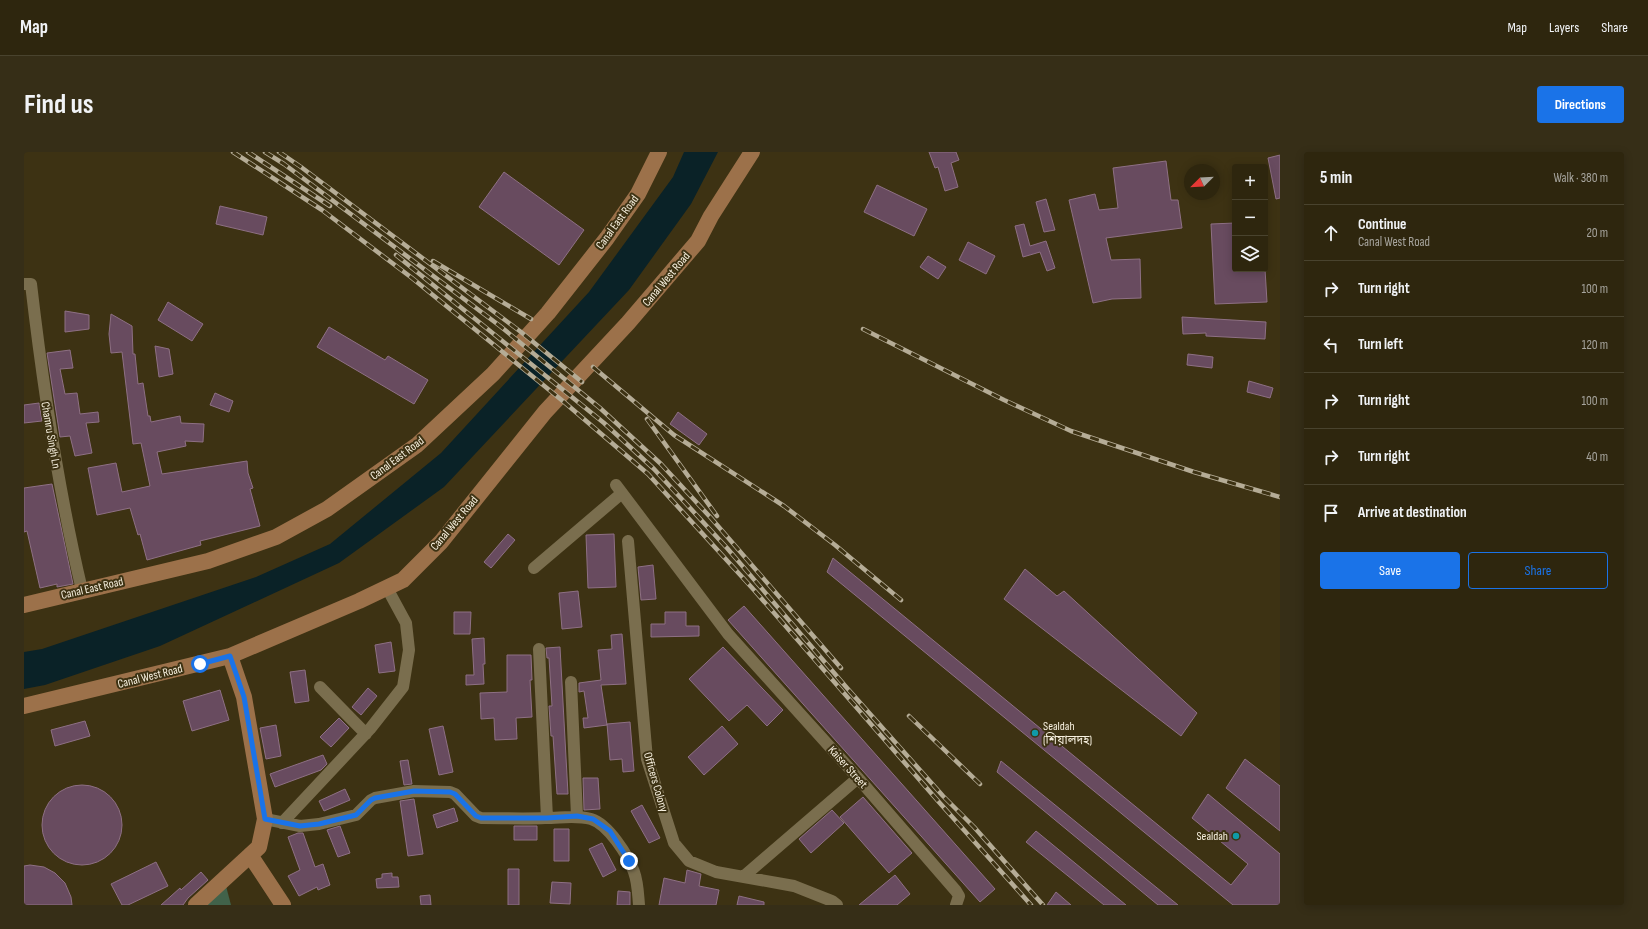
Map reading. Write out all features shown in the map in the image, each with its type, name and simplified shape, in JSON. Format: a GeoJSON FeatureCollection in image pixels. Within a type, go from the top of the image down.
{"type":"FeatureCollection","features":[{"type":"Feature","properties":{"kind":"street","name":"Canal East Road"},"geometry":{"type":"LineString","coordinates":[[24,605],[208,561],[272,539],[328,509],[417,445],[493,374],[548,314],[607,238],[638,194],[659,152]]}},
{"type":"Feature","properties":{"kind":"street","name":"Canal West Road"},"geometry":{"type":"LineString","coordinates":[[24,706],[230,656],[403,580],[441,542],[545,412],[628,323],[698,241],[711,216],[752,152]]}},
{"type":"Feature","properties":{"kind":"street","name":"Chamru Singh Ln"},"geometry":{"type":"LineString","coordinates":[[24,284],[30,284],[44,392],[68,529],[82,590]]}},
{"type":"Feature","properties":{"kind":"street","name":"Kaiser Street"},"geometry":{"type":"LineString","coordinates":[[534,568],[619,489],[728,634],[858,778],[956,891],[959,896],[956,905]]}},
{"type":"Feature","properties":{"kind":"street","name":"Officers Colony"},"geometry":{"type":"LineString","coordinates":[[628,541],[648,759],[674,843],[690,862],[716,872],[794,886],[832,901],[837,905]]}},
{"type":"Feature","properties":{"kind":"street"},"geometry":{"type":"LineString","coordinates":[[282,823],[366,734],[403,687],[409,650],[406,623],[387,588]]}},
{"type":"Feature","properties":{"kind":"street"},"geometry":{"type":"LineString","coordinates":[[539,649],[547,818]]}},
{"type":"Feature","properties":{"kind":"street"},"geometry":{"type":"LineString","coordinates":[[196,905],[259,848],[265,819],[244,697],[230,656]]}},
{"type":"Feature","properties":{"kind":"street"},"geometry":{"type":"LineString","coordinates":[[570,682],[577,816]]}},
{"type":"Feature","properties":{"kind":"street"},"geometry":{"type":"LineString","coordinates":[[320,687],[366,734]]}},
{"type":"Feature","properties":{"kind":"street"},"geometry":{"type":"LineString","coordinates":[[743,877],[858,778]]}},
{"type":"Feature","properties":{"kind":"street"},"geometry":{"type":"LineString","coordinates":[[265,819],[300,826],[319,824],[356,815],[371,800],[414,791],[450,792],[455,794],[476,816],[481,818],[547,818],[577,816],[593,819],[610,831],[629,861],[638,886],[639,905]]}},
{"type":"Feature","properties":{"kind":"street"},"geometry":{"type":"LineString","coordinates":[[250,856],[283,905]]}},
{"type":"Feature","properties":{"kind":"green space"},"geometry":{"type":"Polygon","coordinates":[[[226,886],[231,905],[206,905],[226,886]]]}},
{"type":"Feature","properties":{"kind":"water"},"geometry":{"type":"Polygon","coordinates":[[[684,152],[718,152],[691,204],[629,290],[444,487],[339,563],[160,646],[45,685],[24,689],[24,652],[42,649],[256,577],[330,544],[441,453],[589,292],[673,177],[684,152]]]}},
{"type":"Feature","properties":{"kind":"building"},"geometry":{"type":"Polygon","coordinates":[[[929,152],[956,152],[959,160],[951,163],[958,187],[945,191],[938,167],[935,168],[929,152]]]}},
{"type":"Feature","properties":{"kind":"building"},"geometry":{"type":"Polygon","coordinates":[[[1280,155],[1280,198],[1276,199],[1268,158],[1280,155]]]}},
{"type":"Feature","properties":{"kind":"building"},"geometry":{"type":"Polygon","coordinates":[[[1166,161],[1171,200],[1178,200],[1182,228],[1106,238],[1111,260],[1140,259],[1141,298],[1112,299],[1093,303],[1069,200],[1095,194],[1099,210],[1118,208],[1113,168],[1166,161]]]}},
{"type":"Feature","properties":{"kind":"building"},"geometry":{"type":"Polygon","coordinates":[[[504,172],[584,230],[559,265],[479,207],[504,172]]]}},
{"type":"Feature","properties":{"kind":"building"},"geometry":{"type":"Polygon","coordinates":[[[877,185],[927,209],[914,236],[864,212],[877,185]]]}},
{"type":"Feature","properties":{"kind":"building"},"geometry":{"type":"Polygon","coordinates":[[[1046,199],[1055,230],[1044,232],[1036,202],[1046,199]]]}},
{"type":"Feature","properties":{"kind":"building"},"geometry":{"type":"Polygon","coordinates":[[[220,206],[267,217],[263,235],[216,224],[220,206]]]}},
{"type":"Feature","properties":{"kind":"building"},"geometry":{"type":"Polygon","coordinates":[[[1232,223],[1232,272],[1265,272],[1267,302],[1215,304],[1211,224],[1232,223]]]}},
{"type":"Feature","properties":{"kind":"building"},"geometry":{"type":"Polygon","coordinates":[[[1024,224],[1030,246],[1046,241],[1055,268],[1047,271],[1040,252],[1023,257],[1015,226],[1024,224]]]}},
{"type":"Feature","properties":{"kind":"building"},"geometry":{"type":"Polygon","coordinates":[[[968,242],[995,256],[986,274],[959,260],[968,242]]]}},
{"type":"Feature","properties":{"kind":"building"},"geometry":{"type":"Polygon","coordinates":[[[928,256],[946,267],[938,279],[920,267],[928,256]]]}},
{"type":"Feature","properties":{"kind":"building"},"geometry":{"type":"Polygon","coordinates":[[[168,302],[203,324],[192,341],[158,320],[168,302]]]}},
{"type":"Feature","properties":{"kind":"building"},"geometry":{"type":"Polygon","coordinates":[[[65,311],[89,315],[89,329],[65,332],[65,311]]]}},
{"type":"Feature","properties":{"kind":"building"},"geometry":{"type":"Polygon","coordinates":[[[111,314],[132,326],[133,354],[135,354],[138,384],[143,383],[148,416],[150,416],[151,422],[180,416],[181,423],[204,424],[203,442],[185,441],[186,446],[157,452],[162,474],[247,461],[248,473],[253,488],[250,489],[260,526],[200,541],[201,545],[147,560],[140,534],[138,535],[130,508],[97,515],[88,468],[116,463],[122,492],[150,486],[141,443],[133,444],[122,352],[111,353],[109,334],[111,314]]]}},
{"type":"Feature","properties":{"kind":"building"},"geometry":{"type":"Polygon","coordinates":[[[1182,317],[1266,322],[1265,339],[1206,336],[1206,333],[1183,334],[1182,317]]]}},
{"type":"Feature","properties":{"kind":"building"},"geometry":{"type":"Polygon","coordinates":[[[329,327],[385,360],[388,356],[428,380],[414,404],[317,347],[329,327]]]}},
{"type":"Feature","properties":{"kind":"building"},"geometry":{"type":"Polygon","coordinates":[[[155,346],[169,349],[173,374],[159,377],[155,346]]]}},
{"type":"Feature","properties":{"kind":"building"},"geometry":{"type":"Polygon","coordinates":[[[70,350],[73,368],[60,369],[65,394],[77,393],[80,414],[98,412],[99,422],[86,423],[92,453],[75,456],[70,436],[60,437],[47,353],[70,350]]]}},
{"type":"Feature","properties":{"kind":"building"},"geometry":{"type":"Polygon","coordinates":[[[1188,354],[1213,357],[1212,368],[1187,365],[1188,354]]]}},
{"type":"Feature","properties":{"kind":"building"},"geometry":{"type":"Polygon","coordinates":[[[1249,381],[1273,388],[1270,398],[1247,392],[1249,381]]]}},
{"type":"Feature","properties":{"kind":"building"},"geometry":{"type":"Polygon","coordinates":[[[215,393],[233,401],[229,412],[210,405],[215,393]]]}},
{"type":"Feature","properties":{"kind":"building"},"geometry":{"type":"Polygon","coordinates":[[[39,403],[42,421],[24,423],[24,405],[39,403]]]}},
{"type":"Feature","properties":{"kind":"building"},"geometry":{"type":"Polygon","coordinates":[[[678,412],[707,434],[699,445],[670,424],[678,412]]]}},
{"type":"Feature","properties":{"kind":"building"},"geometry":{"type":"Polygon","coordinates":[[[52,484],[73,584],[57,587],[57,584],[40,588],[27,531],[24,532],[24,488],[52,484]]]}},
{"type":"Feature","properties":{"kind":"building"},"geometry":{"type":"Polygon","coordinates":[[[508,534],[515,540],[491,568],[484,562],[508,534]]]}},
{"type":"Feature","properties":{"kind":"building"},"geometry":{"type":"Polygon","coordinates":[[[614,534],[616,587],[588,588],[586,535],[614,534]]]}},
{"type":"Feature","properties":{"kind":"building","name":"Sealdah (শিয়ালদহ)"},"geometry":{"type":"Polygon","coordinates":[[[833,558],[1231,885],[1248,864],[1192,818],[1208,794],[1280,854],[1280,905],[1233,905],[827,572],[833,558]]]}},
{"type":"Feature","properties":{"kind":"building"},"geometry":{"type":"Polygon","coordinates":[[[653,565],[656,599],[641,600],[638,567],[653,565]]]}},
{"type":"Feature","properties":{"kind":"building"},"geometry":{"type":"Polygon","coordinates":[[[1025,569],[1057,596],[1064,591],[1197,713],[1181,736],[1004,599],[1025,569]]]}},
{"type":"Feature","properties":{"kind":"building"},"geometry":{"type":"Polygon","coordinates":[[[578,591],[582,627],[562,629],[559,593],[578,591]]]}},
{"type":"Feature","properties":{"kind":"building"},"geometry":{"type":"Polygon","coordinates":[[[744,606],[995,889],[980,902],[728,620],[744,606]]]}},
{"type":"Feature","properties":{"kind":"building"},"geometry":{"type":"Polygon","coordinates":[[[454,612],[471,612],[470,634],[454,634],[454,612]]]}},
{"type":"Feature","properties":{"kind":"building"},"geometry":{"type":"Polygon","coordinates":[[[665,612],[686,612],[686,626],[699,626],[699,636],[651,637],[651,624],[665,624],[665,612]]]}},
{"type":"Feature","properties":{"kind":"building"},"geometry":{"type":"Polygon","coordinates":[[[622,634],[626,684],[601,685],[607,725],[584,728],[583,718],[588,718],[584,691],[579,692],[579,683],[601,680],[598,650],[612,649],[611,635],[622,634]]]}},
{"type":"Feature","properties":{"kind":"building"},"geometry":{"type":"Polygon","coordinates":[[[484,638],[484,684],[466,685],[466,675],[474,675],[472,639],[484,638]]]}},
{"type":"Feature","properties":{"kind":"building"},"geometry":{"type":"Polygon","coordinates":[[[391,642],[395,671],[379,673],[375,645],[391,642]]]}},
{"type":"Feature","properties":{"kind":"building"},"geometry":{"type":"Polygon","coordinates":[[[560,647],[568,794],[557,794],[553,736],[551,736],[549,706],[552,706],[549,658],[547,658],[546,648],[560,647]]]}},
{"type":"Feature","properties":{"kind":"building"},"geometry":{"type":"Polygon","coordinates":[[[723,647],[783,710],[767,726],[747,705],[729,721],[689,679],[723,647]]]}},
{"type":"Feature","properties":{"kind":"building"},"geometry":{"type":"Polygon","coordinates":[[[507,655],[531,655],[532,680],[530,680],[532,717],[516,718],[517,739],[495,740],[494,718],[481,719],[480,693],[507,692],[507,655]]]}},
{"type":"Feature","properties":{"kind":"building"},"geometry":{"type":"Polygon","coordinates":[[[305,670],[309,701],[295,703],[290,672],[305,670]]]}},
{"type":"Feature","properties":{"kind":"building"},"geometry":{"type":"Polygon","coordinates":[[[368,688],[377,696],[361,715],[352,707],[368,688]]]}},
{"type":"Feature","properties":{"kind":"building"},"geometry":{"type":"Polygon","coordinates":[[[220,690],[229,720],[192,731],[183,701],[220,690]]]}},
{"type":"Feature","properties":{"kind":"building"},"geometry":{"type":"Polygon","coordinates":[[[339,718],[349,728],[331,747],[320,737],[339,718]]]}},
{"type":"Feature","properties":{"kind":"building"},"geometry":{"type":"Polygon","coordinates":[[[85,721],[90,736],[55,746],[51,730],[85,721]]]}},
{"type":"Feature","properties":{"kind":"building"},"geometry":{"type":"Polygon","coordinates":[[[630,722],[634,771],[623,772],[622,759],[610,760],[607,724],[630,722]]]}},
{"type":"Feature","properties":{"kind":"building"},"geometry":{"type":"Polygon","coordinates":[[[276,725],[281,756],[266,759],[260,728],[276,725]]]}},
{"type":"Feature","properties":{"kind":"building"},"geometry":{"type":"Polygon","coordinates":[[[443,726],[453,772],[439,775],[429,729],[443,726]]]}},
{"type":"Feature","properties":{"kind":"building"},"geometry":{"type":"Polygon","coordinates":[[[722,726],[738,744],[704,775],[688,757],[722,726]]]}},
{"type":"Feature","properties":{"kind":"building"},"geometry":{"type":"Polygon","coordinates":[[[323,755],[327,764],[321,770],[275,787],[270,774],[323,755]]]}},
{"type":"Feature","properties":{"kind":"building"},"geometry":{"type":"Polygon","coordinates":[[[1245,759],[1280,786],[1280,831],[1226,788],[1245,759]]]}},
{"type":"Feature","properties":{"kind":"building"},"geometry":{"type":"Polygon","coordinates":[[[408,760],[412,784],[404,785],[400,761],[408,760]]]}},
{"type":"Feature","properties":{"kind":"building"},"geometry":{"type":"Polygon","coordinates":[[[1001,761],[1178,905],[1158,905],[997,772],[1001,761]]]}},
{"type":"Feature","properties":{"kind":"building"},"geometry":{"type":"Polygon","coordinates":[[[583,778],[598,778],[600,809],[584,810],[583,778]]]}},
{"type":"Feature","properties":{"kind":"building"},"geometry":{"type":"Polygon","coordinates":[[[82,785],[97,788],[110,797],[119,810],[122,825],[119,840],[110,853],[97,862],[82,865],[67,862],[54,853],[45,840],[42,825],[45,810],[54,797],[67,788],[82,785]]]}},
{"type":"Feature","properties":{"kind":"building"},"geometry":{"type":"Polygon","coordinates":[[[345,789],[350,800],[324,811],[319,801],[345,789]]]}},
{"type":"Feature","properties":{"kind":"building"},"geometry":{"type":"Polygon","coordinates":[[[863,797],[912,853],[889,873],[840,817],[863,797]]]}},
{"type":"Feature","properties":{"kind":"building"},"geometry":{"type":"Polygon","coordinates":[[[414,799],[423,854],[408,856],[400,801],[414,799]]]}},
{"type":"Feature","properties":{"kind":"building"},"geometry":{"type":"Polygon","coordinates":[[[642,805],[660,838],[649,843],[631,811],[642,805]]]}},
{"type":"Feature","properties":{"kind":"building"},"geometry":{"type":"Polygon","coordinates":[[[454,808],[458,821],[437,828],[433,815],[454,808]]]}},
{"type":"Feature","properties":{"kind":"building"},"geometry":{"type":"Polygon","coordinates":[[[832,810],[844,823],[811,853],[799,839],[832,810]]]}},
{"type":"Feature","properties":{"kind":"building"},"geometry":{"type":"Polygon","coordinates":[[[340,826],[350,853],[338,857],[327,830],[340,826]]]}},
{"type":"Feature","properties":{"kind":"building"},"geometry":{"type":"Polygon","coordinates":[[[514,826],[537,826],[537,840],[514,840],[514,826]]]}},
{"type":"Feature","properties":{"kind":"building"},"geometry":{"type":"Polygon","coordinates":[[[554,829],[569,829],[569,861],[554,861],[554,829]]]}},
{"type":"Feature","properties":{"kind":"building"},"geometry":{"type":"Polygon","coordinates":[[[1036,831],[1126,905],[1104,905],[1026,842],[1036,831]]]}},
{"type":"Feature","properties":{"kind":"building"},"geometry":{"type":"Polygon","coordinates":[[[298,833],[303,833],[315,867],[323,864],[330,885],[318,890],[317,887],[299,896],[288,876],[300,870],[288,837],[298,833]]]}},
{"type":"Feature","properties":{"kind":"building"},"geometry":{"type":"Polygon","coordinates":[[[602,843],[616,870],[603,877],[589,849],[602,843]]]}},
{"type":"Feature","properties":{"kind":"building"},"geometry":{"type":"Polygon","coordinates":[[[156,862],[168,886],[128,905],[122,905],[111,884],[156,862]]]}},
{"type":"Feature","properties":{"kind":"building"},"geometry":{"type":"Polygon","coordinates":[[[30,865],[44,867],[55,873],[65,883],[71,897],[72,905],[24,905],[24,866],[30,865]]]}},
{"type":"Feature","properties":{"kind":"building"},"geometry":{"type":"Polygon","coordinates":[[[508,869],[519,869],[519,905],[508,905],[508,869]]]}},
{"type":"Feature","properties":{"kind":"building"},"geometry":{"type":"Polygon","coordinates":[[[687,870],[701,874],[699,886],[719,890],[716,905],[659,905],[664,878],[685,883],[687,870]]]}},
{"type":"Feature","properties":{"kind":"building"},"geometry":{"type":"Polygon","coordinates":[[[201,872],[208,880],[188,898],[183,905],[161,905],[180,888],[181,890],[201,872]]]}},
{"type":"Feature","properties":{"kind":"building"},"geometry":{"type":"Polygon","coordinates":[[[392,873],[392,877],[398,877],[399,887],[377,888],[376,879],[382,878],[382,874],[392,873]]]}},
{"type":"Feature","properties":{"kind":"building"},"geometry":{"type":"Polygon","coordinates":[[[895,875],[910,894],[897,905],[859,905],[895,875]]]}},
{"type":"Feature","properties":{"kind":"building"},"geometry":{"type":"Polygon","coordinates":[[[552,882],[571,883],[570,904],[550,903],[552,882]]]}},
{"type":"Feature","properties":{"kind":"building"},"geometry":{"type":"Polygon","coordinates":[[[618,891],[630,892],[630,905],[617,905],[618,891]]]}},
{"type":"Feature","properties":{"kind":"building"},"geometry":{"type":"Polygon","coordinates":[[[1056,892],[1071,905],[1047,905],[1056,892]]]}},
{"type":"Feature","properties":{"kind":"building"},"geometry":{"type":"Polygon","coordinates":[[[430,895],[431,905],[421,905],[420,896],[430,895]]]}},
{"type":"Feature","properties":{"kind":"building"},"geometry":{"type":"Polygon","coordinates":[[[739,896],[764,902],[764,905],[737,905],[739,896]]]}},
{"type":"Feature","properties":{"kind":"railway"},"geometry":{"type":"LineString","coordinates":[[233,152],[322,210],[412,278],[564,402],[648,474],[754,590],[1031,905]]}},
{"type":"Feature","properties":{"kind":"railway"},"geometry":{"type":"LineString","coordinates":[[248,152],[330,206]]}},
{"type":"Feature","properties":{"kind":"railway"},"geometry":{"type":"LineString","coordinates":[[265,152],[284,164],[500,326],[600,408],[661,464],[711,518],[841,668]]}},
{"type":"Feature","properties":{"kind":"railway"},"geometry":{"type":"LineString","coordinates":[[279,152],[521,332],[582,382]]}},
{"type":"Feature","properties":{"kind":"railway"},"geometry":{"type":"LineString","coordinates":[[396,255],[604,423],[654,469],[727,548],[847,688],[943,796],[974,827],[1043,905]]}},
{"type":"Feature","properties":{"kind":"railway"},"geometry":{"type":"LineString","coordinates":[[433,261],[531,319]]}},
{"type":"Feature","properties":{"kind":"railway"},"geometry":{"type":"LineString","coordinates":[[863,329],[1004,400],[1071,431],[1194,472],[1280,497]]}},
{"type":"Feature","properties":{"kind":"railway"},"geometry":{"type":"LineString","coordinates":[[593,367],[674,435],[784,506],[835,545],[901,600]]}},
{"type":"Feature","properties":{"kind":"railway"},"geometry":{"type":"LineString","coordinates":[[647,419],[717,516]]}},
{"type":"Feature","properties":{"kind":"railway"},"geometry":{"type":"LineString","coordinates":[[909,716],[980,784]]}},
{"type":"Feature","properties":{"kind":"place","name":"Sealdah (শিয়ালদহ)"},"geometry":{"type":"Point","coordinates":[1035,733]}},
{"type":"Feature","properties":{"kind":"place","name":"Sealdah"},"geometry":{"type":"Point","coordinates":[1236,836]}},
{"type":"Feature","properties":{"kind":"route"},"geometry":{"type":"LineString","coordinates":[[200,664],[230,656],[244,697],[265,819],[300,826],[319,824],[356,815],[375,798],[414,791],[450,792],[455,794],[476,816],[481,818],[547,818],[577,816],[593,819],[610,831],[629,861]]}}]}
